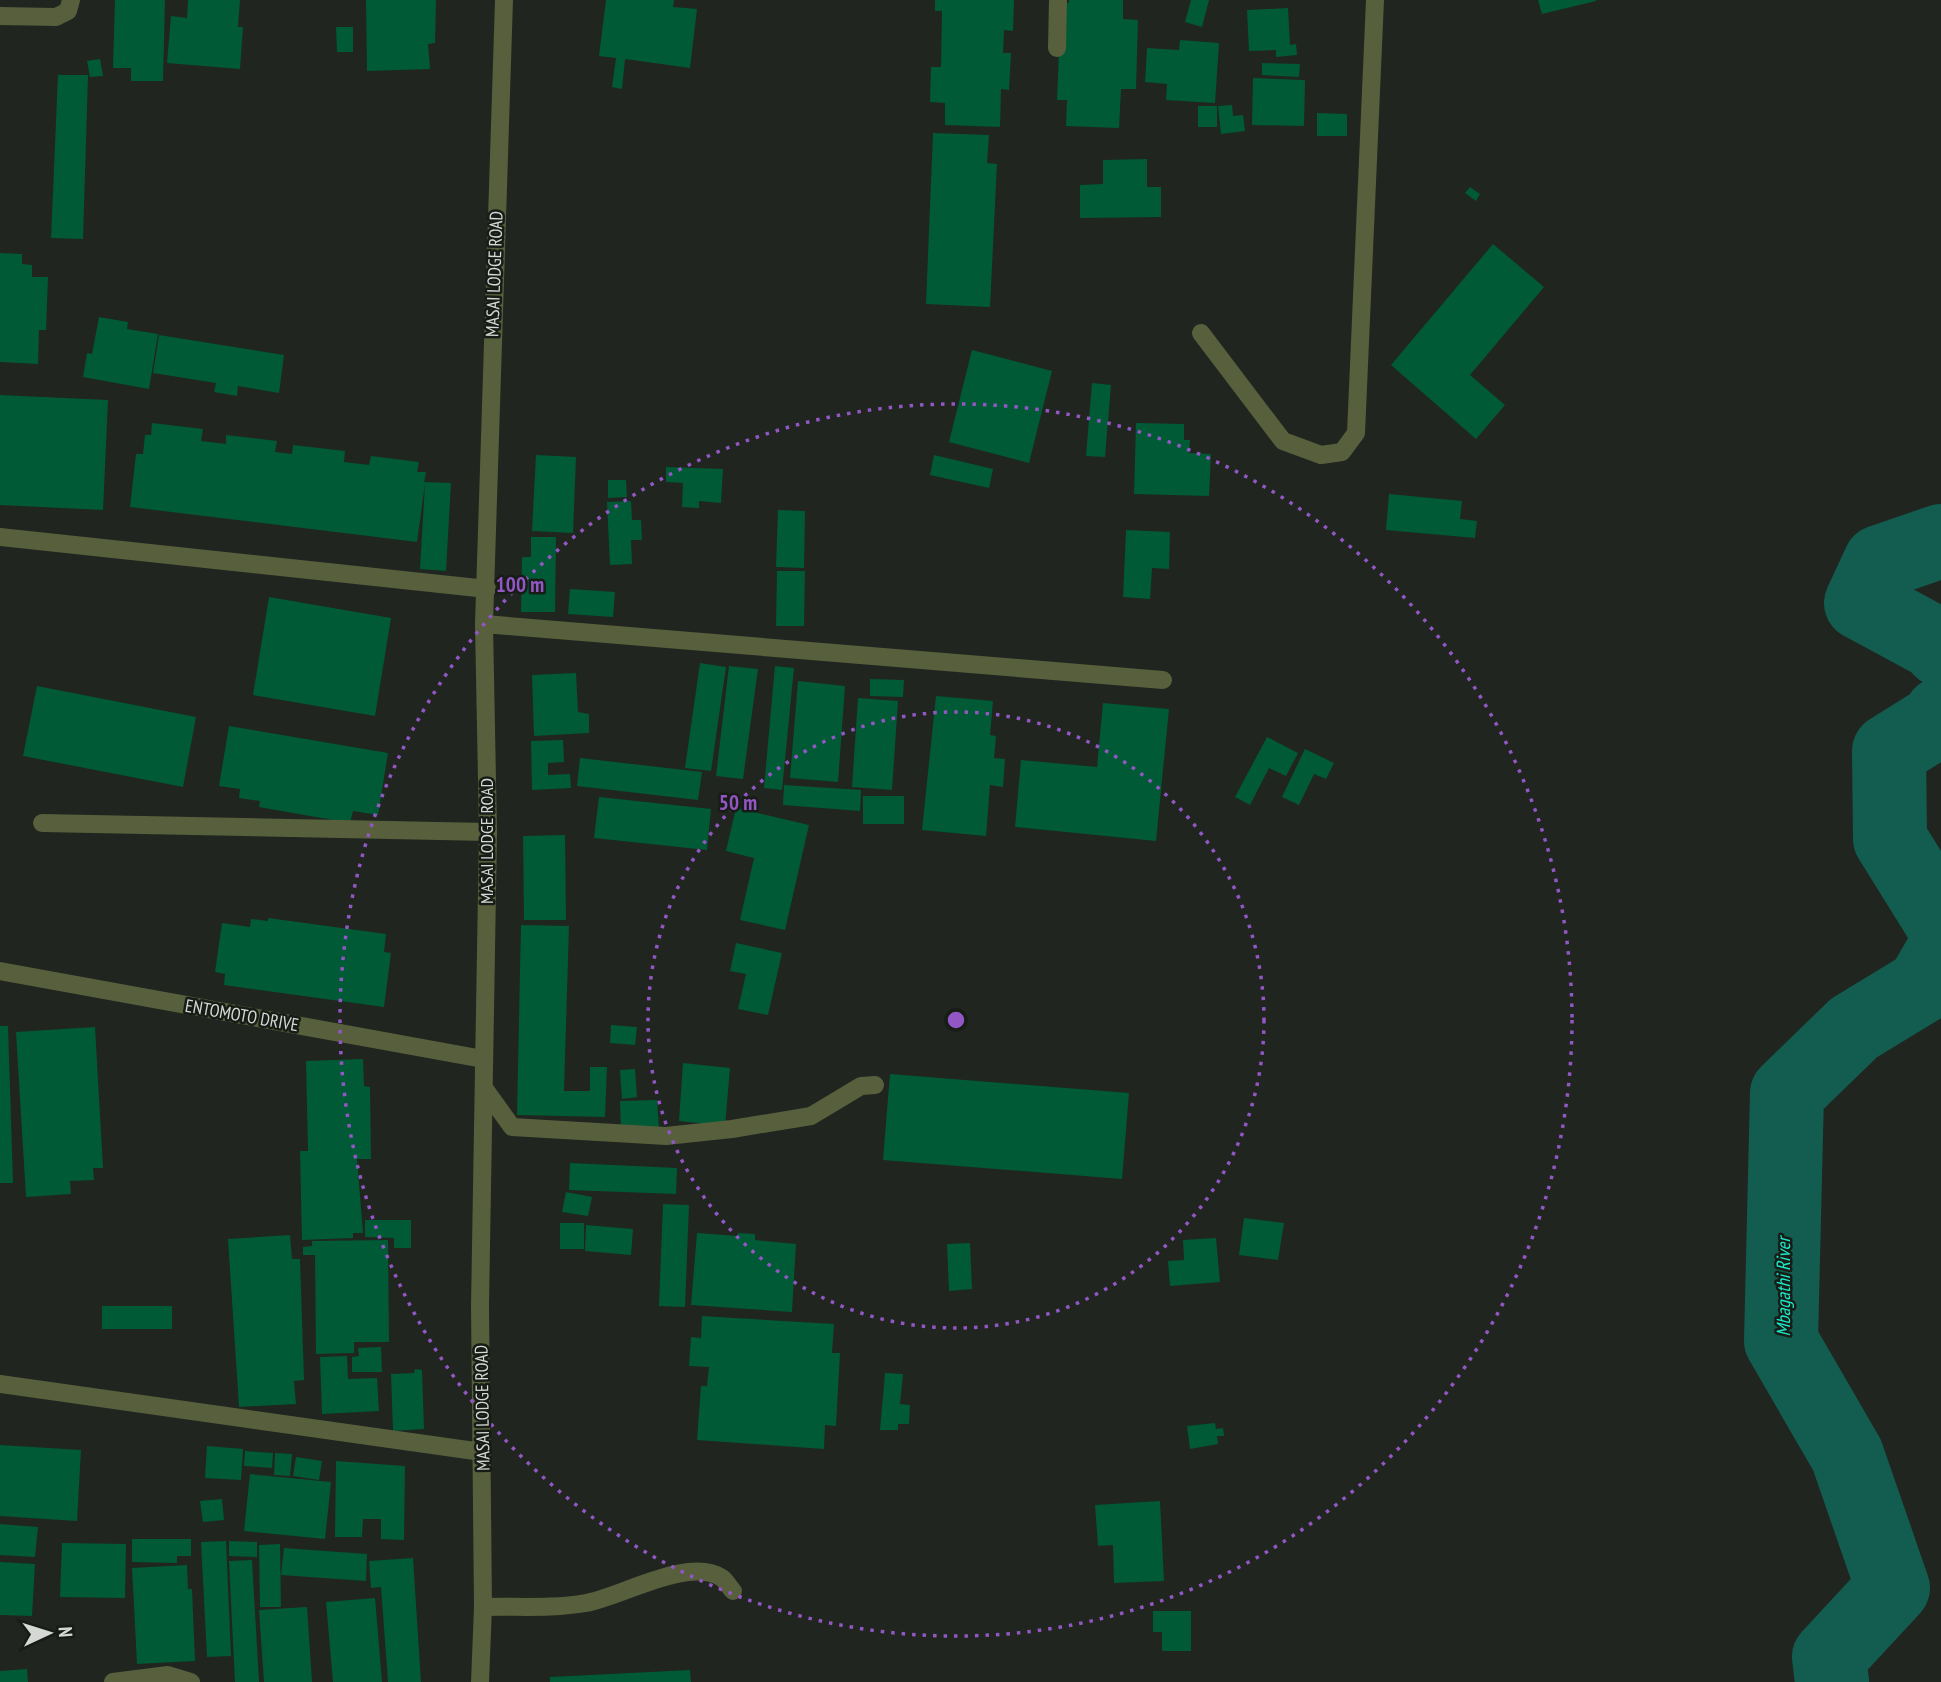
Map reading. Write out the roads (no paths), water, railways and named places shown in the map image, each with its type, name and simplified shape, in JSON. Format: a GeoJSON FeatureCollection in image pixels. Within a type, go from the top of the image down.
{"type":"FeatureCollection","features":[{"type":"Feature","properties":{"kind":"street"},"geometry":{"type":"LineString","coordinates":[[0,16],[56,17],[68,11],[71,0]]}},
{"type":"Feature","properties":{"kind":"street","name":"MASAI LODGE ROAD"},"geometry":{"type":"LineString","coordinates":[[480,1682],[483,1606],[483,1059],[488,832],[484,624],[504,0]]}},
{"type":"Feature","properties":{"kind":"street"},"geometry":{"type":"LineString","coordinates":[[1057,48],[1058,0]]}},
{"type":"Feature","properties":{"kind":"street"},"geometry":{"type":"LineString","coordinates":[[1201,333],[1283,440],[1321,455],[1342,452],[1356,433],[1375,0]]}},
{"type":"Feature","properties":{"kind":"street"},"geometry":{"type":"LineString","coordinates":[[0,537],[487,589]]}},
{"type":"Feature","properties":{"kind":"street"},"geometry":{"type":"LineString","coordinates":[[484,624],[1163,680]]}},
{"type":"Feature","properties":{"kind":"street"},"geometry":{"type":"LineString","coordinates":[[42,823],[488,832]]}},
{"type":"Feature","properties":{"kind":"street","name":"ENTOMOTO DRIVE"},"geometry":{"type":"LineString","coordinates":[[0,971],[483,1059]]}},
{"type":"Feature","properties":{"kind":"street"},"geometry":{"type":"LineString","coordinates":[[484,1088],[512,1127],[666,1136],[811,1116],[860,1086],[876,1085]]}},
{"type":"Feature","properties":{"kind":"street"},"geometry":{"type":"LineString","coordinates":[[0,1384],[482,1452]]}},
{"type":"Feature","properties":{"kind":"street"},"geometry":{"type":"LineString","coordinates":[[483,1606],[564,1606],[590,1602],[650,1581],[701,1573],[722,1578],[733,1591]]}},
{"type":"Feature","properties":{"kind":"street"},"geometry":{"type":"LineString","coordinates":[[113,1682],[168,1675],[191,1682]]}},
{"type":"Feature","properties":{"kind":"waterway","name":"Mbagathi River"},"geometry":{"type":"LineString","coordinates":[[1941,541],[1880,562],[1861,603],[1935,643],[1941,650]]}},
{"type":"Feature","properties":{"kind":"waterway","name":"Mbagathi River"},"geometry":{"type":"LineString","coordinates":[[1941,714],[1937,721],[1889,751],[1890,839],[1941,921]]}},
{"type":"Feature","properties":{"kind":"waterway","name":"Mbagathi River"},"geometry":{"type":"LineString","coordinates":[[1832,1682],[1829,1657],[1893,1588],[1847,1455],[1781,1341],[1787,1093],[1854,1028],[1923,986],[1941,955]]}}]}
